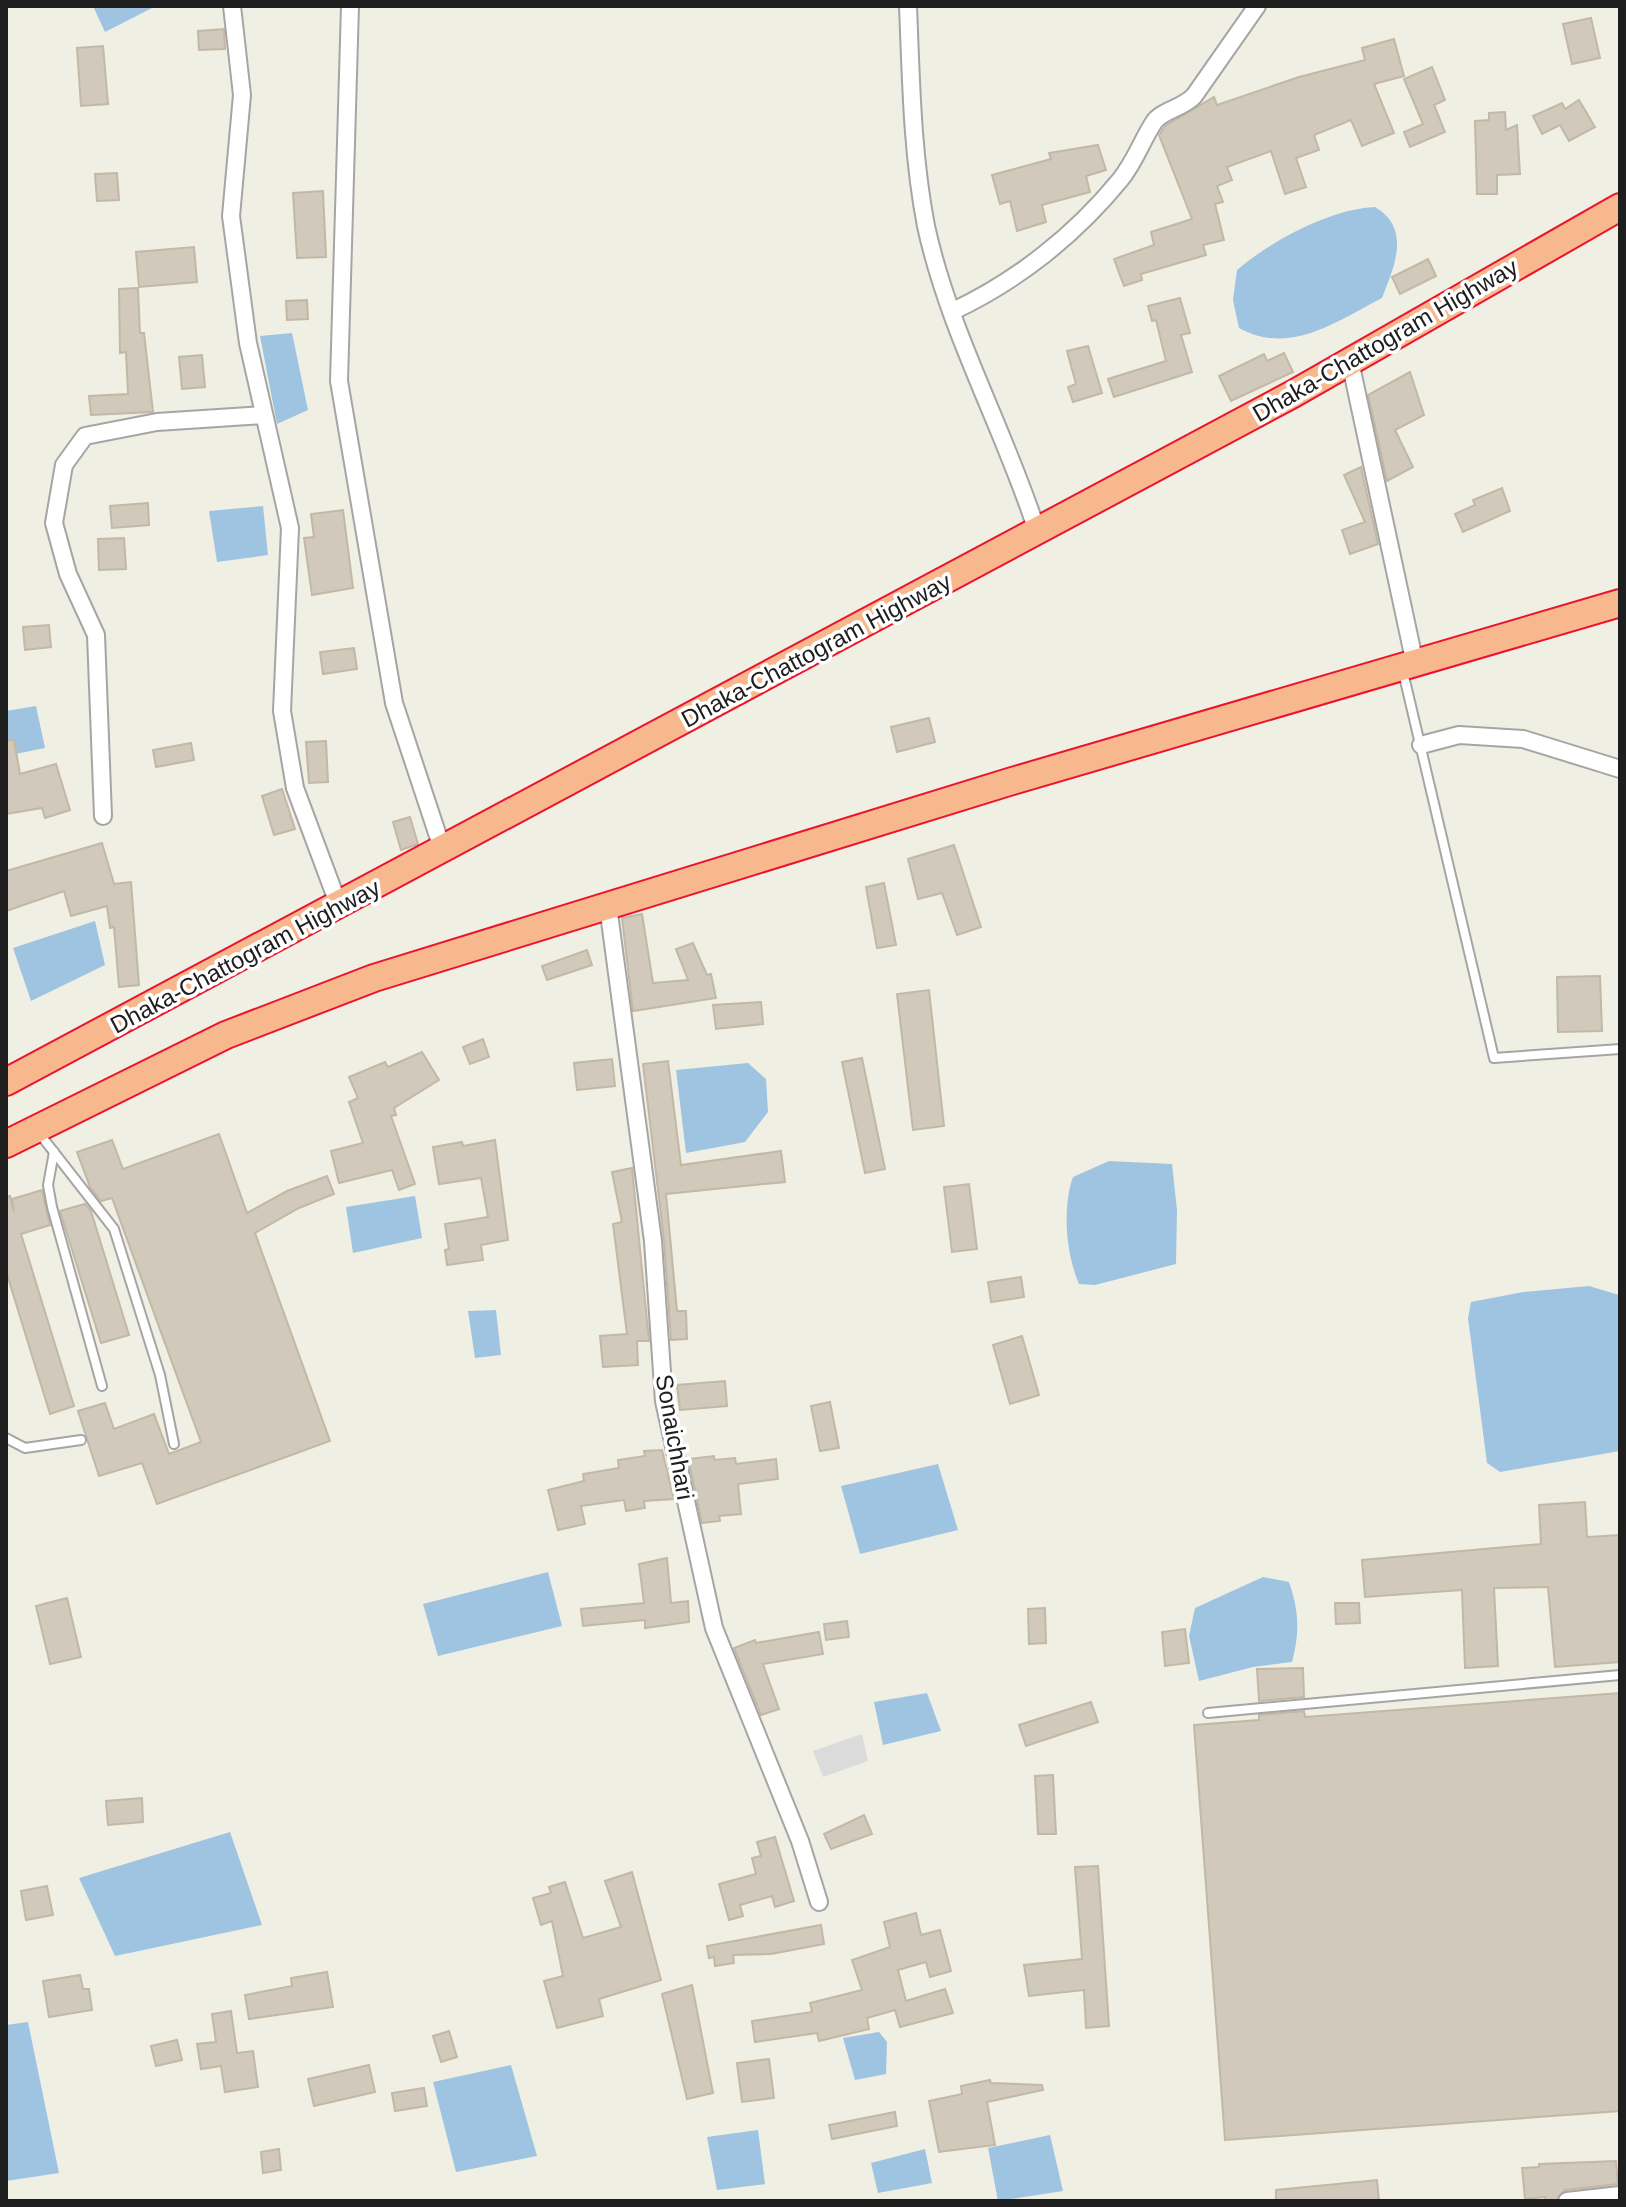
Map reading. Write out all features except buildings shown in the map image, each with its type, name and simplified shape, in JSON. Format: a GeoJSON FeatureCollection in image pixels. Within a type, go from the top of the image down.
{"type":"FeatureCollection","features":[{"type":"Feature","properties":{"kind":"highway","name":"Dhaka-Chattogram Highway"},"geometry":{"type":"LineString","coordinates":[[6,1082],[1037,531],[1350,361],[1620,207]]}},
{"type":"Feature","properties":{"kind":"highway"},"geometry":{"type":"LineString","coordinates":[[6,1144],[226,1035],[374,978],[1620,603]]}},
{"type":"Feature","properties":{"kind":"street"},"geometry":{"type":"LineString","coordinates":[[232,6],[242,95],[231,216],[248,343],[290,528],[282,711],[295,788],[339,906]]}},
{"type":"Feature","properties":{"kind":"street"},"geometry":{"type":"LineString","coordinates":[[350,6],[339,381],[394,703],[443,851]]}},
{"type":"Feature","properties":{"kind":"street"},"geometry":{"type":"LineString","coordinates":[[908,6],[913,119],[927,226],[973,373],[1037,531]]}},
{"type":"Feature","properties":{"kind":"street"},"geometry":{"type":"LineString","coordinates":[[953,311],[995,291],[1079,222],[1121,179],[1155,119],[1183,108],[1194,96],[1257,6]]}},
{"type":"Feature","properties":{"kind":"street"},"geometry":{"type":"LineString","coordinates":[[1350,361],[1409,666]]}},
{"type":"Feature","properties":{"kind":"street"},"geometry":{"type":"LineString","coordinates":[[103,816],[96,635],[68,574],[54,523],[64,465],[85,436],[157,422],[264,415]]}},
{"type":"Feature","properties":{"kind":"street"},"geometry":{"type":"LineString","coordinates":[[1421,745],[1459,735],[1523,739],[1572,751],[1620,769]]}},
{"type":"Feature","properties":{"kind":"street","name":"Sonaichhari"},"geometry":{"type":"LineString","coordinates":[[608,906],[653,1241],[664,1401],[714,1628],[800,1841],[819,1902]]}},
{"type":"Feature","properties":{"kind":"street"},"geometry":{"type":"LineString","coordinates":[[1567,2201],[1620,2195]]}},
{"type":"Feature","properties":{"kind":"lane"},"geometry":{"type":"LineString","coordinates":[[1409,666],[1421,745],[1494,1058],[1620,1049]]}},
{"type":"Feature","properties":{"kind":"lane"},"geometry":{"type":"LineString","coordinates":[[36,1129],[114,1229],[160,1375],[174,1444]]}},
{"type":"Feature","properties":{"kind":"lane"},"geometry":{"type":"LineString","coordinates":[[54,1152],[48,1185],[52,1207],[102,1386]]}},
{"type":"Feature","properties":{"kind":"lane"},"geometry":{"type":"LineString","coordinates":[[6,1438],[25,1448],[81,1440]]}},
{"type":"Feature","properties":{"kind":"lane"},"geometry":{"type":"LineString","coordinates":[[1208,1713],[1620,1675]]}},
{"type":"Feature","properties":{"kind":"shaded area"},"geometry":{"type":"Polygon","coordinates":[[[862,1734],[868,1761],[823,1777],[813,1751],[862,1734]]]}},
{"type":"Feature","properties":{"kind":"water"},"geometry":{"type":"Polygon","coordinates":[[[93,6],[156,6],[105,32],[93,6]]]}},
{"type":"Feature","properties":{"kind":"water"},"geometry":{"type":"Polygon","coordinates":[[[1375,207],[1386,216],[1397,237],[1395,261],[1382,298],[1330,325],[1294,337],[1258,336],[1239,328],[1233,300],[1237,270],[1302,228],[1339,214],[1375,207]]]}},
{"type":"Feature","properties":{"kind":"water"},"geometry":{"type":"Polygon","coordinates":[[[292,333],[308,410],[277,424],[260,336],[292,333]]]}},
{"type":"Feature","properties":{"kind":"water"},"geometry":{"type":"Polygon","coordinates":[[[263,506],[268,555],[217,562],[209,511],[263,506]]]}},
{"type":"Feature","properties":{"kind":"water"},"geometry":{"type":"Polygon","coordinates":[[[36,706],[45,748],[6,756],[6,711],[36,706]]]}},
{"type":"Feature","properties":{"kind":"water"},"geometry":{"type":"Polygon","coordinates":[[[95,921],[105,965],[31,1001],[13,948],[95,921]]]}},
{"type":"Feature","properties":{"kind":"water"},"geometry":{"type":"Polygon","coordinates":[[[748,1063],[766,1079],[768,1112],[745,1142],[686,1153],[676,1070],[748,1063]]]}},
{"type":"Feature","properties":{"kind":"water"},"geometry":{"type":"Polygon","coordinates":[[[1109,1161],[1172,1164],[1177,1210],[1176,1264],[1095,1285],[1079,1284],[1067,1231],[1070,1189],[1073,1177],[1109,1161]]]}},
{"type":"Feature","properties":{"kind":"water"},"geometry":{"type":"Polygon","coordinates":[[[415,1196],[422,1238],[353,1253],[346,1207],[415,1196]]]}},
{"type":"Feature","properties":{"kind":"water"},"geometry":{"type":"Polygon","coordinates":[[[1589,1286],[1619,1295],[1620,1451],[1500,1472],[1487,1463],[1468,1318],[1471,1302],[1523,1292],[1589,1286]]]}},
{"type":"Feature","properties":{"kind":"water"},"geometry":{"type":"Polygon","coordinates":[[[496,1310],[501,1355],[475,1358],[468,1311],[496,1310]]]}},
{"type":"Feature","properties":{"kind":"water"},"geometry":{"type":"Polygon","coordinates":[[[938,1464],[958,1530],[860,1554],[841,1486],[938,1464]]]}},
{"type":"Feature","properties":{"kind":"water"},"geometry":{"type":"Polygon","coordinates":[[[548,1572],[562,1626],[438,1656],[423,1604],[548,1572]]]}},
{"type":"Feature","properties":{"kind":"water"},"geometry":{"type":"Polygon","coordinates":[[[1263,1577],[1289,1582],[1297,1622],[1292,1662],[1253,1667],[1199,1681],[1189,1636],[1195,1608],[1263,1577]]]}},
{"type":"Feature","properties":{"kind":"water"},"geometry":{"type":"Polygon","coordinates":[[[927,1693],[941,1731],[883,1745],[874,1702],[927,1693]]]}},
{"type":"Feature","properties":{"kind":"water"},"geometry":{"type":"Polygon","coordinates":[[[230,1832],[262,1925],[115,1956],[79,1878],[230,1832]]]}},
{"type":"Feature","properties":{"kind":"water"},"geometry":{"type":"Polygon","coordinates":[[[28,2022],[59,2173],[6,2181],[6,2025],[28,2022]]]}},
{"type":"Feature","properties":{"kind":"water"},"geometry":{"type":"Polygon","coordinates":[[[879,2032],[887,2042],[886,2074],[855,2080],[843,2038],[879,2032]]]}},
{"type":"Feature","properties":{"kind":"water"},"geometry":{"type":"Polygon","coordinates":[[[511,2065],[537,2156],[456,2172],[433,2082],[511,2065]]]}},
{"type":"Feature","properties":{"kind":"water"},"geometry":{"type":"Polygon","coordinates":[[[758,2130],[765,2184],[717,2190],[707,2137],[758,2130]]]}},
{"type":"Feature","properties":{"kind":"water"},"geometry":{"type":"Polygon","coordinates":[[[1050,2135],[1063,2191],[998,2201],[988,2148],[1050,2135]]]}},
{"type":"Feature","properties":{"kind":"water"},"geometry":{"type":"Polygon","coordinates":[[[925,2149],[932,2183],[878,2193],[871,2163],[925,2149]]]}}]}
